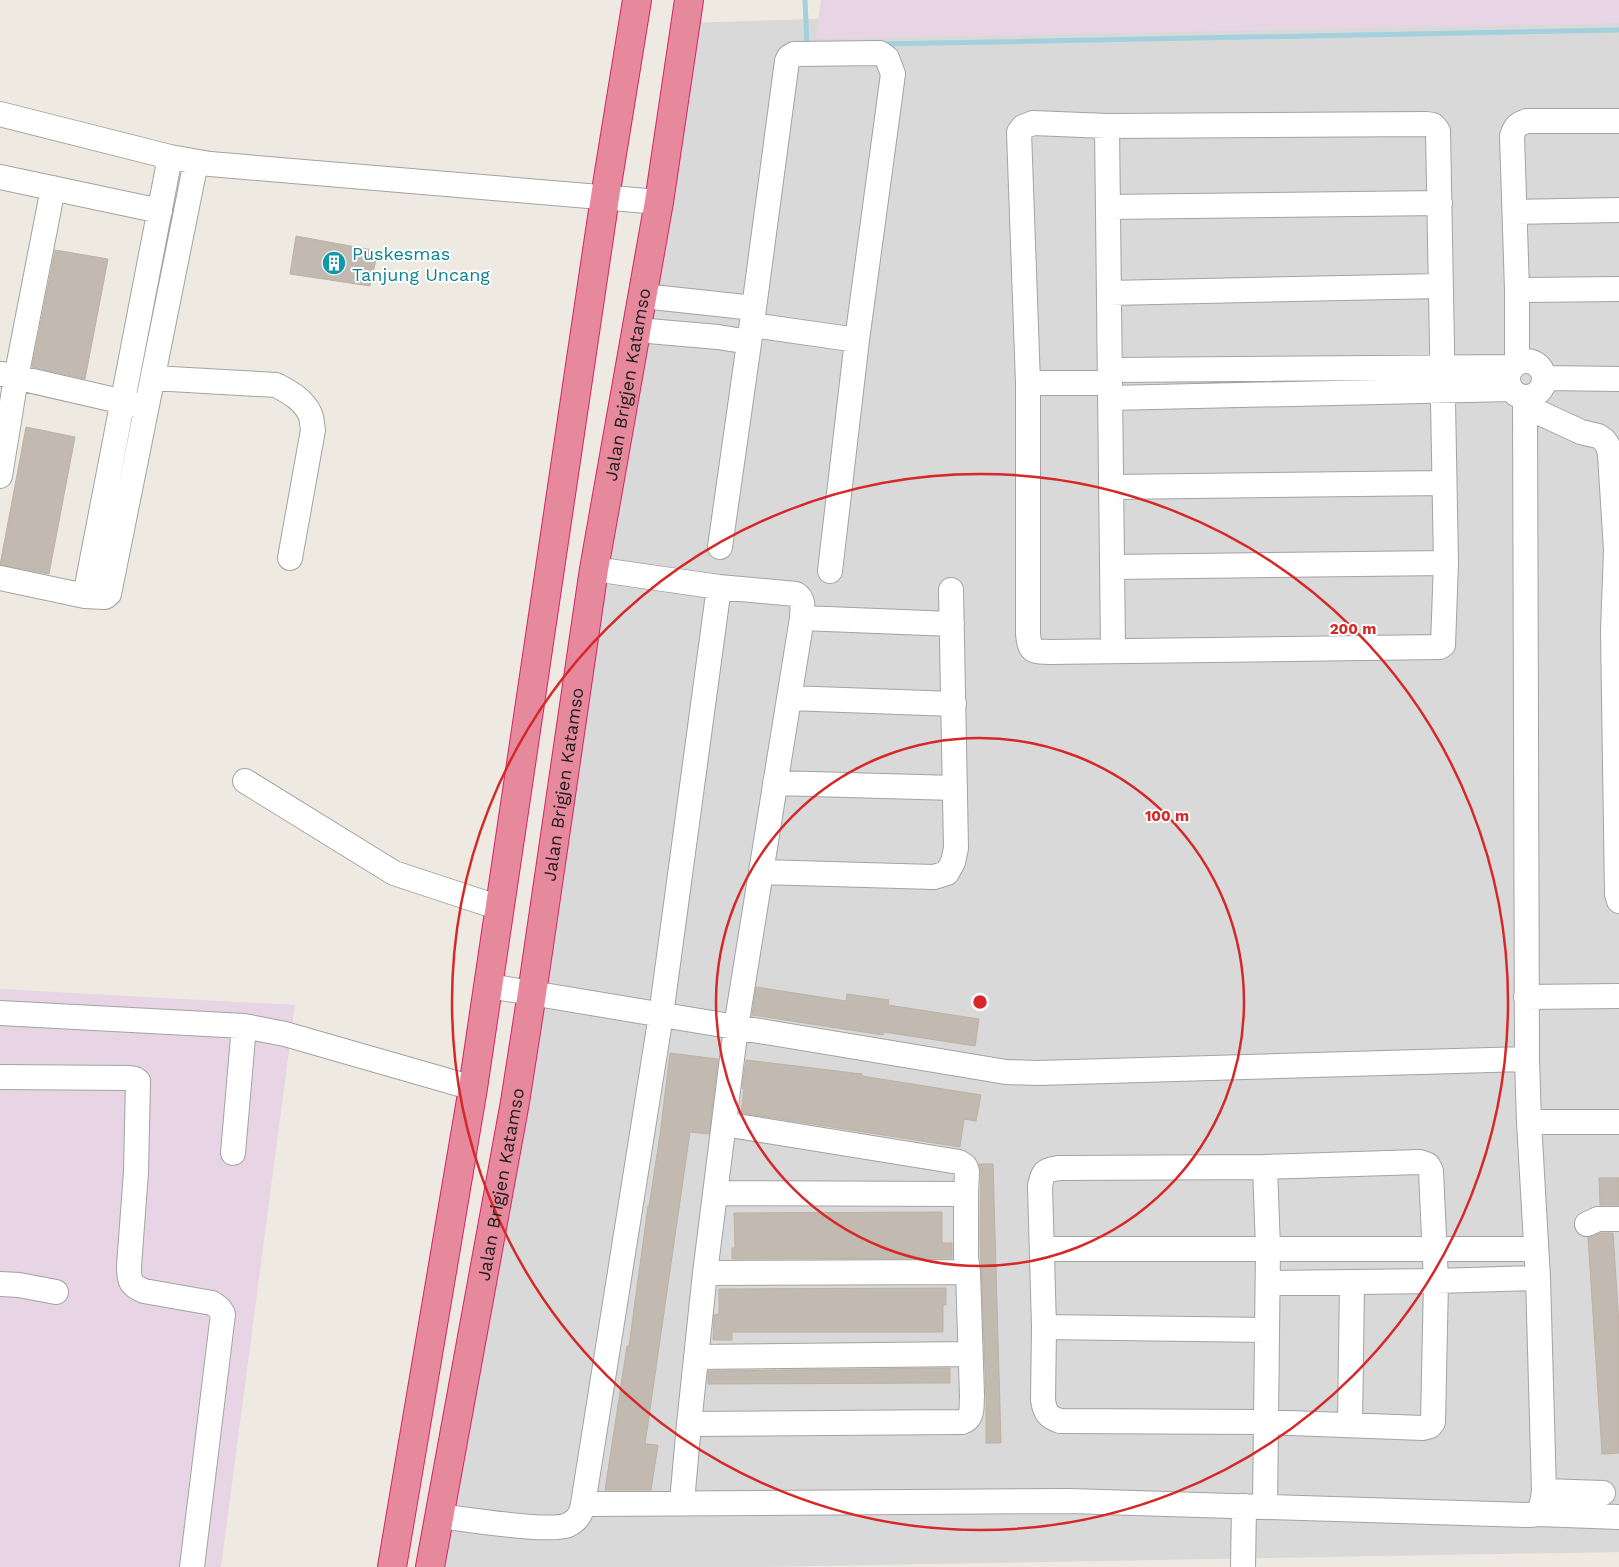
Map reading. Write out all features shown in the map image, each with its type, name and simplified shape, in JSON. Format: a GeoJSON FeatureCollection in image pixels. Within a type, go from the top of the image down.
{"type":"FeatureCollection","features":[{"type":"Feature","properties":{"kind":"highway"},"geometry":{"type":"LineString","coordinates":[[392,1567],[473,1088],[636,0]]}},
{"type":"Feature","properties":{"kind":"highway","name":"Jalan Brigjen Katamso"},"geometry":{"type":"LineString","coordinates":[[430,1567],[515,1102],[594,569],[659,202],[689,0]]}},
{"type":"Feature","properties":{"kind":"highway"},"geometry":{"type":"LineString","coordinates":[[415,1432],[454,1438]]}},
{"type":"Feature","properties":{"kind":"street"},"geometry":{"type":"LineString","coordinates":[[720,547],[787,61],[794,54],[880,53],[887,58],[893,74],[857,340],[830,571]]}},
{"type":"Feature","properties":{"kind":"street"},"geometry":{"type":"LineString","coordinates":[[0,114],[196,162],[659,202]]}},
{"type":"Feature","properties":{"kind":"street"},"geometry":{"type":"LineString","coordinates":[[1538,1514],[1544,1491],[1538,1278],[1527,1059],[1517,290],[1512,136],[1518,123],[1527,121],[1619,121]]}},
{"type":"Feature","properties":{"kind":"street"},"geometry":{"type":"LineString","coordinates":[[1033,123],[1107,126],[1433,125],[1438,131],[1440,203],[1446,564],[1443,645],[1440,647],[1034,651],[1030,644],[1028,383],[1019,132],[1022,127],[1033,123]]}},
{"type":"Feature","properties":{"kind":"street"},"geometry":{"type":"LineString","coordinates":[[1107,126],[1113,650]]}},
{"type":"Feature","properties":{"kind":"street"},"geometry":{"type":"LineString","coordinates":[[85,596],[170,157]]}},
{"type":"Feature","properties":{"kind":"street"},"geometry":{"type":"LineString","coordinates":[[0,578],[85,596],[105,597],[109,594],[196,162]]}},
{"type":"Feature","properties":{"kind":"street"},"geometry":{"type":"LineString","coordinates":[[0,177],[160,211]]}},
{"type":"Feature","properties":{"kind":"street"},"geometry":{"type":"LineString","coordinates":[[0,476],[8,376],[53,188]]}},
{"type":"Feature","properties":{"kind":"street"},"geometry":{"type":"LineString","coordinates":[[1108,207],[1440,203]]}},
{"type":"Feature","properties":{"kind":"street"},"geometry":{"type":"LineString","coordinates":[[1515,212],[1619,210]]}},
{"type":"Feature","properties":{"kind":"street"},"geometry":{"type":"LineString","coordinates":[[1109,293],[1441,286]]}},
{"type":"Feature","properties":{"kind":"street"},"geometry":{"type":"LineString","coordinates":[[1517,290],[1619,289]]}},
{"type":"Feature","properties":{"kind":"street"},"geometry":{"type":"LineString","coordinates":[[643,296],[752,325],[857,340]]}},
{"type":"Feature","properties":{"kind":"street"},"geometry":{"type":"LineString","coordinates":[[637,330],[718,338],[752,325]]}},
{"type":"Feature","properties":{"kind":"street"},"geometry":{"type":"LineString","coordinates":[[1110,384],[1442,367],[1518,385],[1532,397],[1542,390],[1545,378],[1540,367],[1530,361],[1518,385]]}},
{"type":"Feature","properties":{"kind":"street"},"geometry":{"type":"LineString","coordinates":[[8,376],[147,408]]}},
{"type":"Feature","properties":{"kind":"street"},"geometry":{"type":"LineString","coordinates":[[153,378],[276,385],[292,393],[303,404],[310,414],[313,430],[290,558]]}},
{"type":"Feature","properties":{"kind":"street"},"geometry":{"type":"LineString","coordinates":[[1545,378],[1619,379]]}},
{"type":"Feature","properties":{"kind":"street"},"geometry":{"type":"LineString","coordinates":[[1028,383],[1442,390],[1518,385]]}},
{"type":"Feature","properties":{"kind":"street"},"geometry":{"type":"LineString","coordinates":[[1518,385],[1540,413],[1581,432],[1598,436],[1604,440],[1608,446],[1615,471],[1618,550],[1616,631],[1617,894],[1619,901]]}},
{"type":"Feature","properties":{"kind":"street"},"geometry":{"type":"LineString","coordinates":[[1111,487],[1444,483]]}},
{"type":"Feature","properties":{"kind":"street"},"geometry":{"type":"LineString","coordinates":[[1112,567],[1446,564]]}},
{"type":"Feature","properties":{"kind":"street"},"geometry":{"type":"LineString","coordinates":[[594,569],[719,587],[796,594],[801,597],[802,601],[802,618],[736,1027],[705,1273],[682,1502]]}},
{"type":"Feature","properties":{"kind":"street"},"geometry":{"type":"LineString","coordinates":[[440,1516],[546,1528],[567,1526],[580,1515],[661,1015],[719,587]]}},
{"type":"Feature","properties":{"kind":"street"},"geometry":{"type":"LineString","coordinates":[[761,872],[934,877],[947,873],[953,862],[956,848],[951,590]]}},
{"type":"Feature","properties":{"kind":"street"},"geometry":{"type":"LineString","coordinates":[[802,618],[952,624]]}},
{"type":"Feature","properties":{"kind":"street"},"geometry":{"type":"LineString","coordinates":[[789,698],[954,704]]}},
{"type":"Feature","properties":{"kind":"street"},"geometry":{"type":"LineString","coordinates":[[245,780],[394,873],[500,908]]}},
{"type":"Feature","properties":{"kind":"street"},"geometry":{"type":"LineString","coordinates":[[775,783],[955,788]]}},
{"type":"Feature","properties":{"kind":"street"},"geometry":{"type":"LineString","coordinates":[[488,986],[1006,1072],[1038,1073],[1527,1059]]}},
{"type":"Feature","properties":{"kind":"street"},"geometry":{"type":"LineString","coordinates":[[1526,997],[1619,996]]}},
{"type":"Feature","properties":{"kind":"street"},"geometry":{"type":"LineString","coordinates":[[0,1013],[244,1026],[285,1034],[473,1088]]}},
{"type":"Feature","properties":{"kind":"street"},"geometry":{"type":"LineString","coordinates":[[233,1153],[244,1026]]}},
{"type":"Feature","properties":{"kind":"street"},"geometry":{"type":"LineString","coordinates":[[0,1077],[130,1078],[138,1081],[136,1172],[129,1266],[130,1282],[134,1287],[144,1291],[212,1304],[219,1308],[223,1314],[192,1567]]}},
{"type":"Feature","properties":{"kind":"street"},"geometry":{"type":"LineString","coordinates":[[1529,1122],[1619,1122]]}},
{"type":"Feature","properties":{"kind":"street"},"geometry":{"type":"LineString","coordinates":[[689,1424],[962,1422],[968,1420],[971,1416],[968,1272],[966,1257],[967,1172],[965,1166],[959,1162],[724,1124]]}},
{"type":"Feature","properties":{"kind":"street"},"geometry":{"type":"LineString","coordinates":[[1424,1163],[1431,1171],[1435,1248],[1433,1422],[1430,1426],[1423,1428],[1266,1422],[1060,1420],[1049,1417],[1044,1411],[1043,1249],[1040,1186],[1042,1175],[1048,1170],[1059,1168],[1265,1167],[1424,1163]]}},
{"type":"Feature","properties":{"kind":"street"},"geometry":{"type":"LineString","coordinates":[[1244,1567],[1266,1422],[1268,1248],[1265,1167]]}},
{"type":"Feature","properties":{"kind":"street"},"geometry":{"type":"LineString","coordinates":[[715,1193],[966,1194]]}},
{"type":"Feature","properties":{"kind":"street"},"geometry":{"type":"LineString","coordinates":[[1587,1224],[1598,1219],[1619,1219]]}},
{"type":"Feature","properties":{"kind":"street"},"geometry":{"type":"LineString","coordinates":[[1043,1249],[1536,1249]]}},
{"type":"Feature","properties":{"kind":"street"},"geometry":{"type":"LineString","coordinates":[[705,1273],[968,1272]]}},
{"type":"Feature","properties":{"kind":"street"},"geometry":{"type":"LineString","coordinates":[[1268,1283],[1538,1278]]}},
{"type":"Feature","properties":{"kind":"street"},"geometry":{"type":"LineString","coordinates":[[1350,1425],[1352,1282]]}},
{"type":"Feature","properties":{"kind":"street"},"geometry":{"type":"LineString","coordinates":[[0,1284],[18,1285],[56,1292]]}},
{"type":"Feature","properties":{"kind":"street"},"geometry":{"type":"LineString","coordinates":[[1044,1326],[1267,1330]]}},
{"type":"Feature","properties":{"kind":"street"},"geometry":{"type":"LineString","coordinates":[[696,1357],[970,1354]]}},
{"type":"Feature","properties":{"kind":"street"},"geometry":{"type":"LineString","coordinates":[[1544,1491],[1603,1493]]}},
{"type":"Feature","properties":{"kind":"street"},"geometry":{"type":"LineString","coordinates":[[583,1504],[1070,1501],[1619,1517]]}},
{"type":"Feature","properties":{"kind":"shaded area"},"geometry":{"type":"Polygon","coordinates":[[[821,0],[1619,0],[1619,23],[816,39],[821,0]]]}},
{"type":"Feature","properties":{"kind":"shaded area"},"geometry":{"type":"Polygon","coordinates":[[[1381,0],[1619,0],[1619,1552],[755,1567],[432,1567],[686,23],[1381,0]]]}},
{"type":"Feature","properties":{"kind":"shaded area"},"geometry":{"type":"Polygon","coordinates":[[[0,989],[295,1005],[221,1567],[0,1567],[0,989]]]}},
{"type":"Feature","properties":{"kind":"building","name":"Puskesmas Tanjung Uncang"},"geometry":{"type":"Polygon","coordinates":[[[296,236],[378,251],[370,286],[290,274],[296,236]]]}},
{"type":"Feature","properties":{"kind":"building"},"geometry":{"type":"Polygon","coordinates":[[[55,250],[108,259],[85,379],[32,367],[55,250]]]}},
{"type":"Feature","properties":{"kind":"building"},"geometry":{"type":"Polygon","coordinates":[[[26,427],[75,437],[49,574],[0,565],[26,427]]]}},
{"type":"Feature","properties":{"kind":"building"},"geometry":{"type":"Polygon","coordinates":[[[756,987],[846,1001],[847,994],[889,1000],[888,1005],[979,1019],[975,1046],[884,1032],[883,1035],[752,1015],[756,987]]]}},
{"type":"Feature","properties":{"kind":"building"},"geometry":{"type":"Polygon","coordinates":[[[670,1053],[718,1059],[709,1134],[690,1132],[645,1444],[658,1445],[651,1490],[605,1490],[627,1346],[629,1346],[670,1053]]]}},
{"type":"Feature","properties":{"kind":"building"},"geometry":{"type":"Polygon","coordinates":[[[746,1060],[862,1074],[862,1076],[981,1095],[976,1121],[964,1119],[960,1147],[741,1113],[746,1060]]]}},
{"type":"Feature","properties":{"kind":"building"},"geometry":{"type":"Polygon","coordinates":[[[979,1164],[993,1164],[1001,1443],[986,1443],[980,1235],[981,1172],[979,1164]]]}},
{"type":"Feature","properties":{"kind":"building"},"geometry":{"type":"Polygon","coordinates":[[[1599,1178],[1619,1178],[1619,1205],[1600,1205],[1599,1178]]]}},
{"type":"Feature","properties":{"kind":"building"},"geometry":{"type":"Polygon","coordinates":[[[942,1212],[942,1243],[952,1243],[952,1258],[732,1259],[732,1248],[735,1248],[734,1213],[942,1212]]]}},
{"type":"Feature","properties":{"kind":"building"},"geometry":{"type":"Polygon","coordinates":[[[1601,1233],[1613,1233],[1619,1324],[1619,1453],[1602,1454],[1588,1237],[1601,1233]]]}},
{"type":"Feature","properties":{"kind":"building"},"geometry":{"type":"Polygon","coordinates":[[[946,1288],[946,1305],[943,1305],[943,1332],[732,1332],[732,1340],[713,1340],[714,1315],[719,1314],[719,1289],[946,1288]]]}},
{"type":"Feature","properties":{"kind":"building"},"geometry":{"type":"Polygon","coordinates":[[[950,1368],[950,1383],[708,1384],[708,1371],[950,1368]]]}},
{"type":"Feature","properties":{"kind":"waterway"},"geometry":{"type":"LineString","coordinates":[[805,0],[807,45],[809,45]]}},
{"type":"Feature","properties":{"kind":"waterway"},"geometry":{"type":"LineString","coordinates":[[882,44],[1619,30]]}},
{"type":"Feature","properties":{"kind":"place","name":"Puskesmas Tanjung Uncang"},"geometry":{"type":"Point","coordinates":[334,263]}}]}
